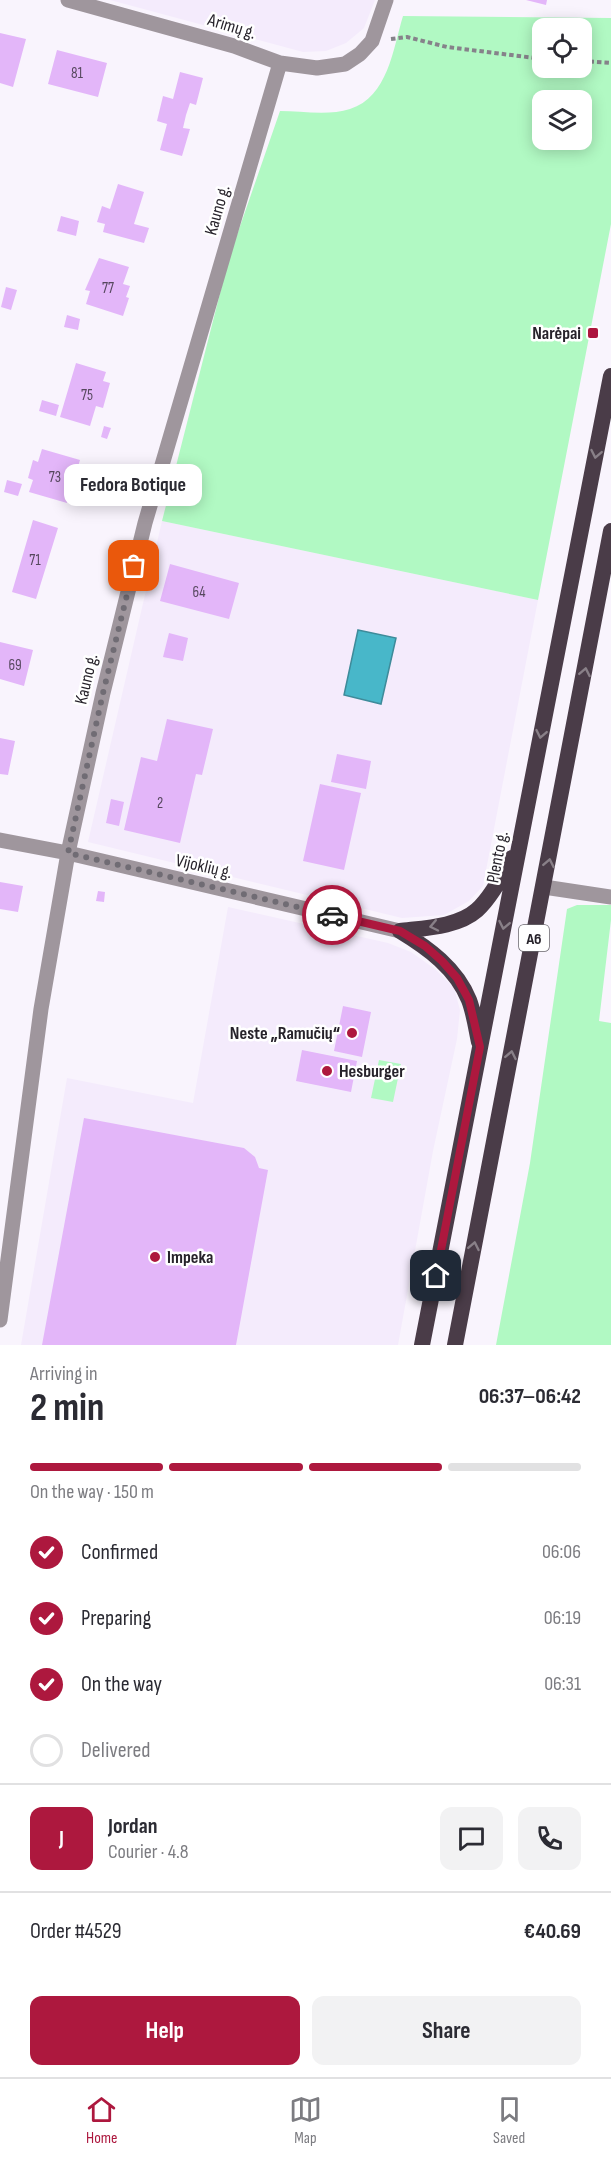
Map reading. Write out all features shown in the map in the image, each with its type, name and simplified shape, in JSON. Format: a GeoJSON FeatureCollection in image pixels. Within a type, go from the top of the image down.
{"type":"FeatureCollection","features":[{"type":"Feature","properties":{"kind":"highway","name":"Plento g."},"geometry":{"type":"LineString","coordinates":[[422,1345],[611,376]]}},
{"type":"Feature","properties":{"kind":"highway","name":"A6"},"geometry":{"type":"LineString","coordinates":[[455,1345],[544,887],[606,590],[611,531]]}},
{"type":"Feature","properties":{"kind":"highway"},"geometry":{"type":"LineString","coordinates":[[400,931],[434,927],[460,919],[477,910],[519,847]]}},
{"type":"Feature","properties":{"kind":"highway"},"geometry":{"type":"LineString","coordinates":[[400,931],[425,946],[457,978],[469,1000],[480,1047]]}},
{"type":"Feature","properties":{"kind":"street","name":"Arimų g."},"geometry":{"type":"LineString","coordinates":[[68,0],[234,46],[280,63],[317,68],[345,64],[360,54],[372,41]]}},
{"type":"Feature","properties":{"kind":"street"},"geometry":{"type":"LineString","coordinates":[[372,41],[386,0]]}},
{"type":"Feature","properties":{"kind":"street","name":"Kauno g."},"geometry":{"type":"LineString","coordinates":[[0,1320],[40,1019],[68,853],[103,693],[145,523],[280,63]]}},
{"type":"Feature","properties":{"kind":"street","name":"Vijoklių g."},"geometry":{"type":"LineString","coordinates":[[0,840],[68,853],[400,931]]}},
{"type":"Feature","properties":{"kind":"street"},"geometry":{"type":"LineString","coordinates":[[544,887],[611,897]]}},
{"type":"Feature","properties":{"kind":"path"},"geometry":{"type":"LineString","coordinates":[[372,41],[407,37],[447,47],[532,58]]}},
{"type":"Feature","properties":{"kind":"path"},"geometry":{"type":"LineString","coordinates":[[592,62],[611,63]]}},
{"type":"Feature","properties":{"kind":"shaded area"},"geometry":{"type":"Polygon","coordinates":[[[110,0],[375,0],[364,28],[346,43],[326,51],[303,52],[110,0]]]}},
{"type":"Feature","properties":{"kind":"shaded area"},"geometry":{"type":"Polygon","coordinates":[[[162,521],[538,600],[483,886],[469,901],[444,915],[402,918],[88,842],[162,521]]]}},
{"type":"Feature","properties":{"kind":"shaded area","name":"Impeka"},"geometry":{"type":"Polygon","coordinates":[[[228,907],[388,943],[411,952],[435,969],[454,988],[460,1010],[457,1039],[433,1151],[398,1345],[21,1345],[67,1078],[193,1103],[228,907]]]}},
{"type":"Feature","properties":{"kind":"green space"},"geometry":{"type":"Polygon","coordinates":[[[403,16],[611,18],[611,224],[538,600],[162,521],[229,258],[280,111],[333,112],[350,109],[363,103],[381,83],[392,57],[403,16]]]}},
{"type":"Feature","properties":{"kind":"green space"},"geometry":{"type":"Polygon","coordinates":[[[577,905],[611,905],[599,1021],[611,1023],[611,1345],[496,1345],[530,1163],[567,909],[577,905]]]}},
{"type":"Feature","properties":{"kind":"green space"},"geometry":{"type":"Polygon","coordinates":[[[379,1060],[401,1064],[393,1102],[371,1098],[379,1060]]]}},
{"type":"Feature","properties":{"kind":"water"},"geometry":{"type":"Polygon","coordinates":[[[358,630],[396,638],[381,704],[344,695],[358,630]]]}},
{"type":"Feature","properties":{"kind":"building"},"geometry":{"type":"Polygon","coordinates":[[[526,0],[547,0],[546,5],[526,0]]]}},
{"type":"Feature","properties":{"kind":"building"},"geometry":{"type":"Polygon","coordinates":[[[0,33],[26,39],[13,87],[0,83],[0,33]]]}},
{"type":"Feature","properties":{"kind":"building"},"geometry":{"type":"Polygon","coordinates":[[[57,50],[107,63],[98,97],[48,84],[57,50]]]}},
{"type":"Feature","properties":{"kind":"building"},"geometry":{"type":"Polygon","coordinates":[[[180,72],[203,78],[196,105],[190,103],[186,115],[183,128],[190,129],[182,156],[160,150],[167,124],[157,121],[163,96],[173,99],[180,72]]]}},
{"type":"Feature","properties":{"kind":"building"},"geometry":{"type":"Polygon","coordinates":[[[118,184],[144,192],[134,224],[149,228],[144,243],[103,232],[105,224],[97,222],[102,206],[110,209],[118,184]]]}},
{"type":"Feature","properties":{"kind":"building"},"geometry":{"type":"Polygon","coordinates":[[[61,216],[79,221],[76,236],[57,231],[61,216]]]}},
{"type":"Feature","properties":{"kind":"building"},"geometry":{"type":"Polygon","coordinates":[[[99,258],[129,267],[123,284],[130,286],[123,316],[86,304],[90,291],[85,290],[99,258]]]}},
{"type":"Feature","properties":{"kind":"building"},"geometry":{"type":"Polygon","coordinates":[[[6,287],[17,290],[11,310],[1,307],[6,287]]]}},
{"type":"Feature","properties":{"kind":"building"},"geometry":{"type":"Polygon","coordinates":[[[67,315],[80,319],[78,330],[64,327],[67,315]]]}},
{"type":"Feature","properties":{"kind":"building"},"geometry":{"type":"Polygon","coordinates":[[[76,363],[106,372],[103,381],[110,383],[103,408],[96,406],[90,426],[60,417],[76,363]]]}},
{"type":"Feature","properties":{"kind":"building"},"geometry":{"type":"Polygon","coordinates":[[[42,400],[59,405],[56,416],[39,411],[42,400]]]}},
{"type":"Feature","properties":{"kind":"building"},"geometry":{"type":"Polygon","coordinates":[[[104,426],[111,428],[107,439],[101,437],[104,426]]]}},
{"type":"Feature","properties":{"kind":"building"},"geometry":{"type":"Polygon","coordinates":[[[42,449],[80,460],[76,473],[83,476],[77,492],[71,491],[67,503],[29,492],[33,480],[28,478],[33,460],[38,462],[42,449]]]}},
{"type":"Feature","properties":{"kind":"building"},"geometry":{"type":"Polygon","coordinates":[[[7,480],[22,484],[18,496],[4,492],[7,480]]]}},
{"type":"Feature","properties":{"kind":"building"},"geometry":{"type":"Polygon","coordinates":[[[33,520],[58,528],[36,599],[12,592],[33,520]]]}},
{"type":"Feature","properties":{"kind":"building"},"geometry":{"type":"Polygon","coordinates":[[[170,564],[239,583],[229,619],[160,601],[170,564]]]}},
{"type":"Feature","properties":{"kind":"building"},"geometry":{"type":"Polygon","coordinates":[[[169,633],[188,638],[183,661],[163,657],[169,633]]]}},
{"type":"Feature","properties":{"kind":"building"},"geometry":{"type":"Polygon","coordinates":[[[0,642],[33,650],[24,686],[0,679],[0,642]]]}},
{"type":"Feature","properties":{"kind":"building"},"geometry":{"type":"Polygon","coordinates":[[[167,719],[213,729],[202,775],[196,774],[180,843],[124,830],[141,757],[157,761],[167,719]]]}},
{"type":"Feature","properties":{"kind":"building"},"geometry":{"type":"Polygon","coordinates":[[[0,738],[15,741],[8,775],[0,774],[0,738]]]}},
{"type":"Feature","properties":{"kind":"building"},"geometry":{"type":"Polygon","coordinates":[[[337,754],[371,761],[366,789],[331,782],[337,754]]]}},
{"type":"Feature","properties":{"kind":"building"},"geometry":{"type":"Polygon","coordinates":[[[320,784],[361,793],[344,870],[303,861],[320,784]]]}},
{"type":"Feature","properties":{"kind":"building"},"geometry":{"type":"Polygon","coordinates":[[[111,799],[124,802],[119,826],[106,823],[111,799]]]}},
{"type":"Feature","properties":{"kind":"building"},"geometry":{"type":"Polygon","coordinates":[[[0,882],[23,886],[18,912],[0,909],[0,882]]]}},
{"type":"Feature","properties":{"kind":"building"},"geometry":{"type":"Polygon","coordinates":[[[98,891],[105,892],[104,902],[96,901],[98,891]]]}},
{"type":"Feature","properties":{"kind":"building"},"geometry":{"type":"Polygon","coordinates":[[[343,1006],[371,1012],[362,1057],[334,1051],[343,1006]]]}},
{"type":"Feature","properties":{"kind":"building","name":"Hesburger"},"geometry":{"type":"Polygon","coordinates":[[[302,1050],[357,1061],[351,1092],[296,1081],[302,1050]]]}},
{"type":"Feature","properties":{"kind":"building","name":"Impeka"},"geometry":{"type":"Polygon","coordinates":[[[84,1118],[244,1148],[255,1157],[259,1168],[268,1170],[236,1345],[42,1345],[84,1118]]]}},
{"type":"Feature","properties":{"kind":"way so far"},"geometry":{"type":"LineString","coordinates":[[134,566],[68,853],[332,915]]}},
{"type":"Feature","properties":{"kind":"place","name":"Narėpai"},"geometry":{"type":"Point","coordinates":[593,333]}},
{"type":"Feature","properties":{"kind":"place","name":"Fedora Botique"},"geometry":{"type":"Point","coordinates":[134,566]}},
{"type":"Feature","properties":{"kind":"place","name":"Neste „Ramučių“"},"geometry":{"type":"Point","coordinates":[352,1033]}},
{"type":"Feature","properties":{"kind":"place","name":"Hesburger"},"geometry":{"type":"Point","coordinates":[327,1071]}},
{"type":"Feature","properties":{"kind":"place","name":"Impeka"},"geometry":{"type":"Point","coordinates":[155,1257]}},
{"type":"Feature","properties":{"kind":"route"},"geometry":{"type":"LineString","coordinates":[[332,915],[400,931],[425,946],[457,978],[469,1000],[480,1047],[436,1276]]}}]}
